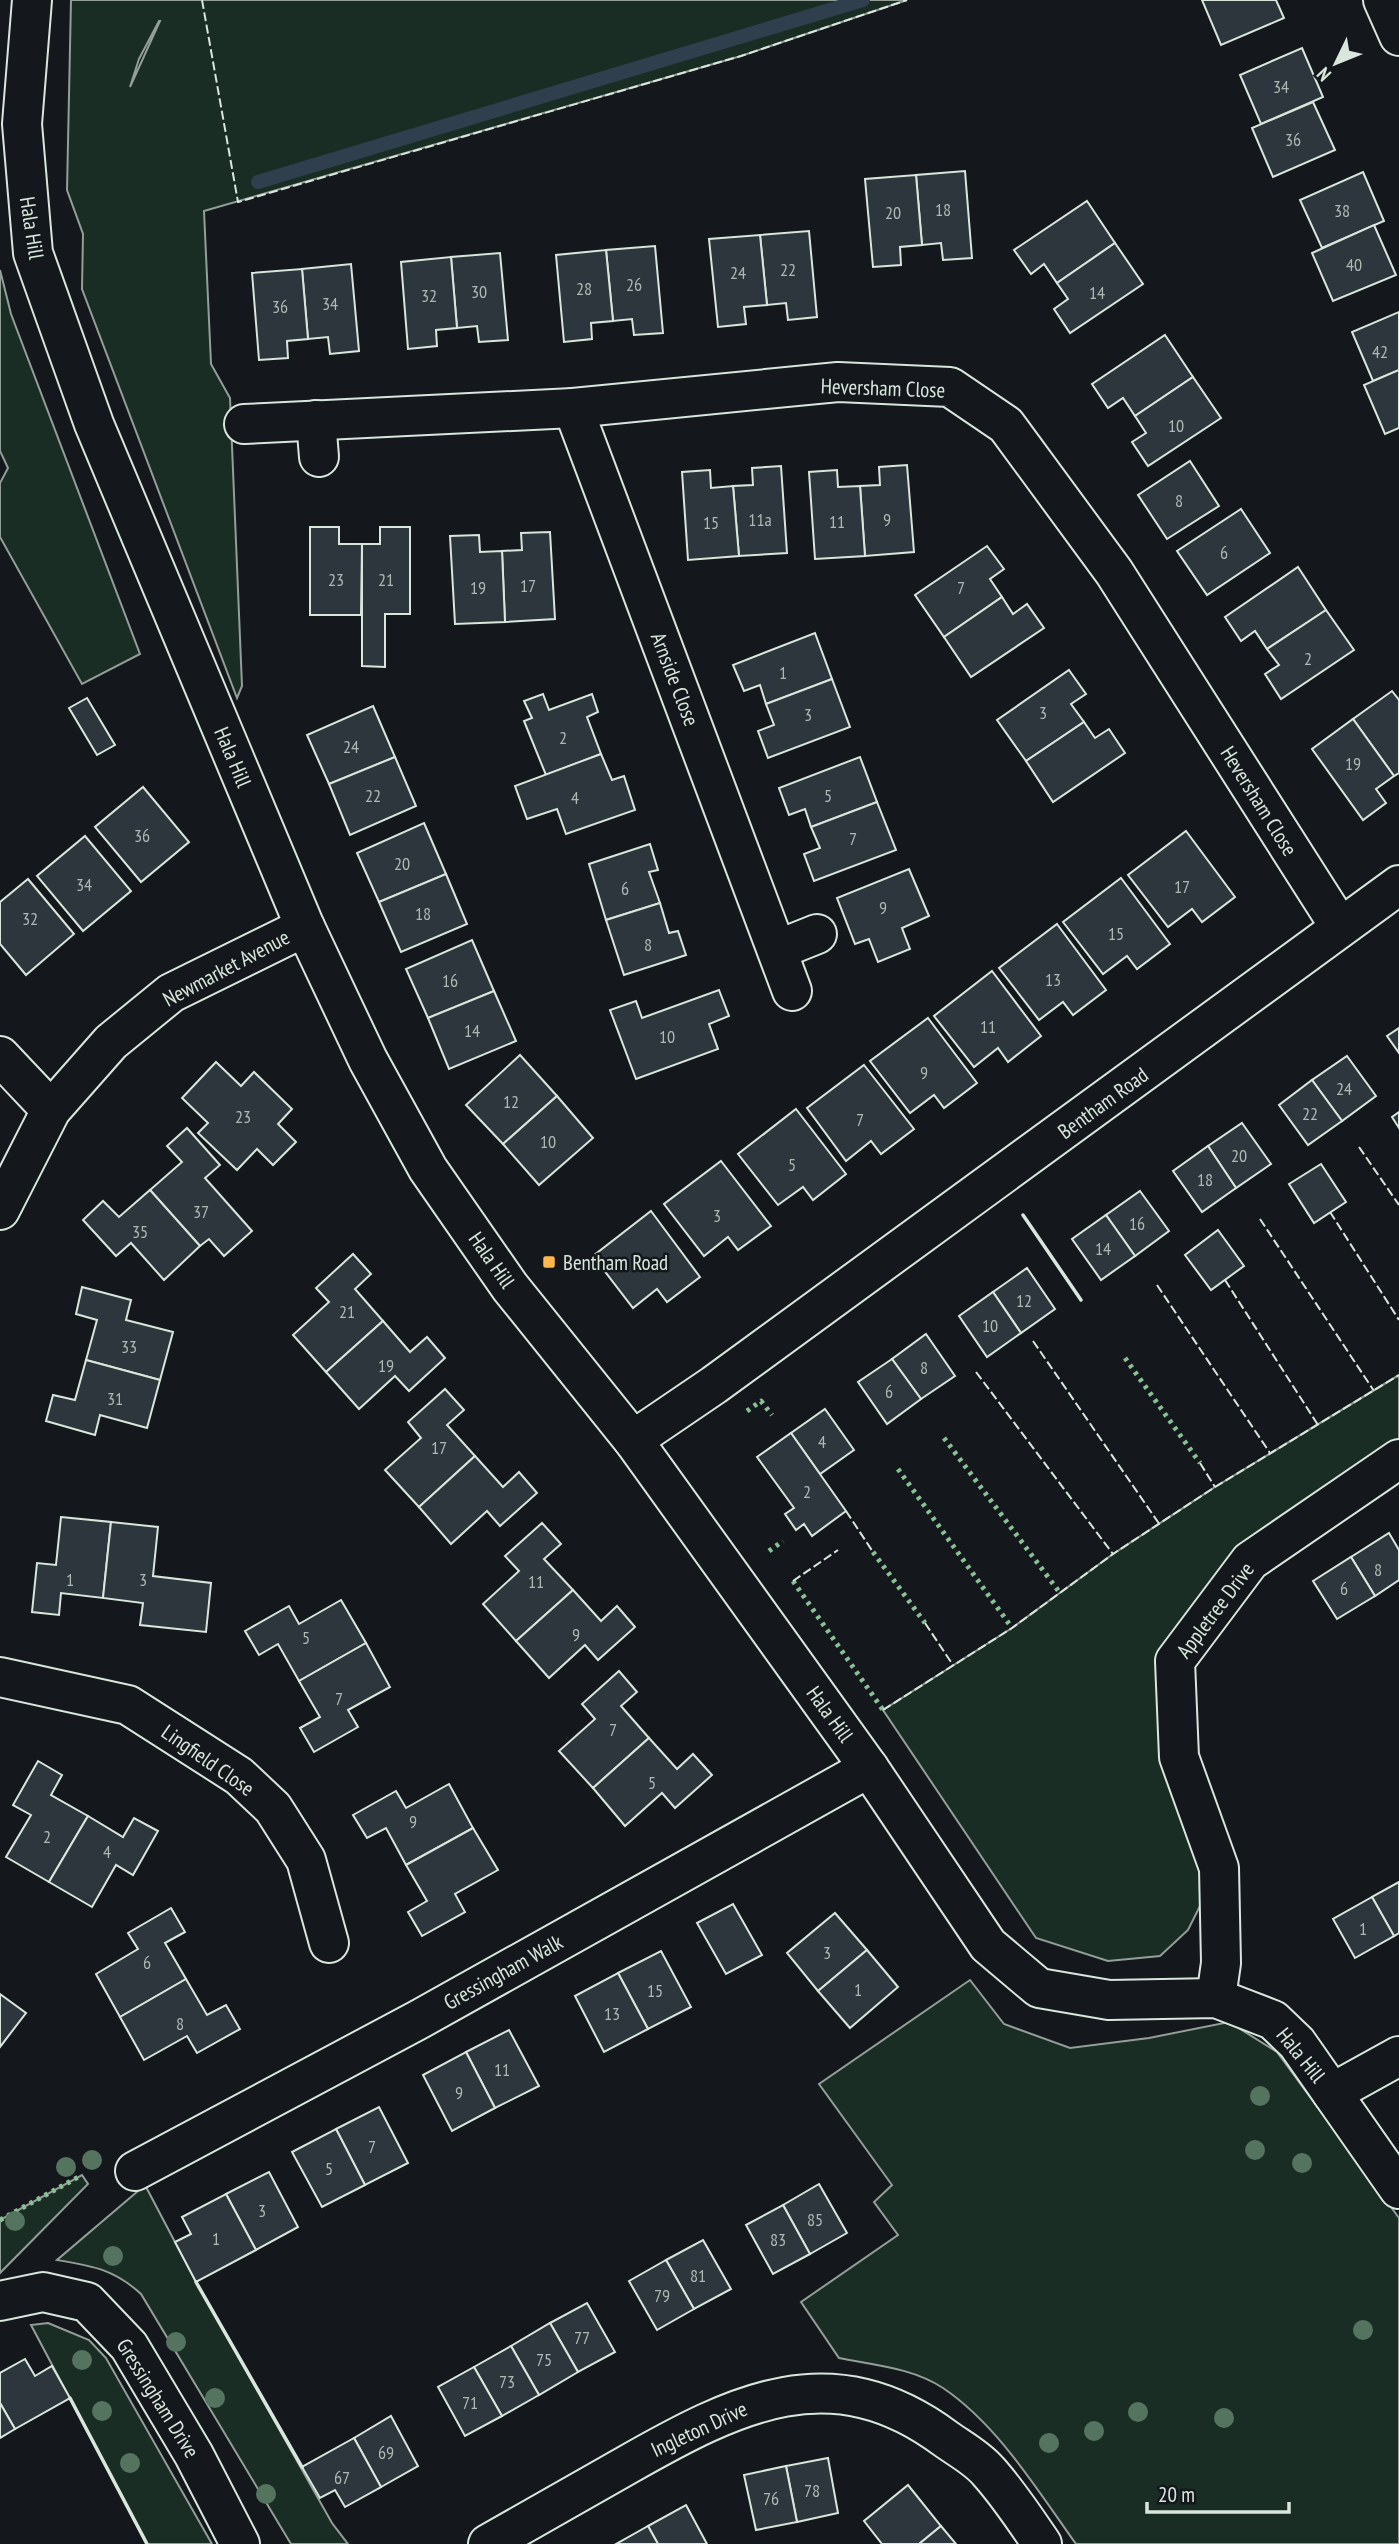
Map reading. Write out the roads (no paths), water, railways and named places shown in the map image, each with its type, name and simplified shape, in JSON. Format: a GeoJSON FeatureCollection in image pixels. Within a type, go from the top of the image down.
{"type":"FeatureCollection","features":[{"type":"Feature","properties":{"kind":"street","name":"Hala Hill"},"geometry":{"type":"LineString","coordinates":[[32,0],[22,124],[33,253],[99,436],[305,927],[368,1060],[428,1169],[510,1287],[633,1440],[869,1768],[988,1945],[1039,1988],[1109,2000],[1216,1998],[1273,2020],[1297,2043],[1399,2189]]}},
{"type":"Feature","properties":{"kind":"street"},"geometry":{"type":"LineString","coordinates":[[1383,0],[1399,36]]}},
{"type":"Feature","properties":{"kind":"street","name":"Heversham Close"},"geometry":{"type":"LineString","coordinates":[[244,424],[318,439],[573,408],[838,382],[950,387],[1006,425],[1114,572],[1340,927]]}},
{"type":"Feature","properties":{"kind":"street","name":"Arnside Close"},"geometry":{"type":"LineString","coordinates":[[573,408],[792,991]]}},
{"type":"Feature","properties":{"kind":"street","name":"Bentham Road"},"geometry":{"type":"LineString","coordinates":[[633,1440],[1101,1105],[1399,886]]}},
{"type":"Feature","properties":{"kind":"street","name":"Newmarket Avenue"},"geometry":{"type":"LineString","coordinates":[[0,1210],[51,1110],[111,1042],[171,993],[305,927]]}},
{"type":"Feature","properties":{"kind":"street"},"geometry":{"type":"LineString","coordinates":[[777,950],[817,934]]}},
{"type":"Feature","properties":{"kind":"street"},"geometry":{"type":"LineString","coordinates":[[0,1056],[51,1110]]}},
{"type":"Feature","properties":{"kind":"street","name":"Appletree Drive"},"geometry":{"type":"LineString","coordinates":[[1216,1998],[1222,1963],[1219,1868],[1179,1757],[1175,1661],[1250,1561],[1399,1459]]}},
{"type":"Feature","properties":{"kind":"street","name":"Lingfield Close"},"geometry":{"type":"LineString","coordinates":[[0,1676],[128,1705],[239,1776],[273,1808],[306,1860],[329,1943]]}},
{"type":"Feature","properties":{"kind":"street","name":"Gressingham Walk"},"geometry":{"type":"LineString","coordinates":[[135,2171],[418,2020],[869,1768]]}},
{"type":"Feature","properties":{"kind":"street"},"geometry":{"type":"LineString","coordinates":[[1332,2093],[1399,2056]]}},
{"type":"Feature","properties":{"kind":"street","name":"Gressingham Drive"},"geometry":{"type":"LineString","coordinates":[[0,2301],[43,2292],[87,2302],[129,2346],[194,2455],[240,2544]]}},
{"type":"Feature","properties":{"kind":"street","name":"Ingleton Drive"},"geometry":{"type":"LineString","coordinates":[[488,2544],[715,2417],[759,2401],[807,2393],[850,2396],[880,2403],[920,2420],[987,2469],[1042,2544]]}},
{"type":"Feature","properties":{"kind":"waterway"},"geometry":{"type":"LineString","coordinates":[[258,182],[863,0]]}},
{"type":"Feature","properties":{"kind":"place","name":"Bentham Road"},"geometry":{"type":"Point","coordinates":[549,1262]}}]}
